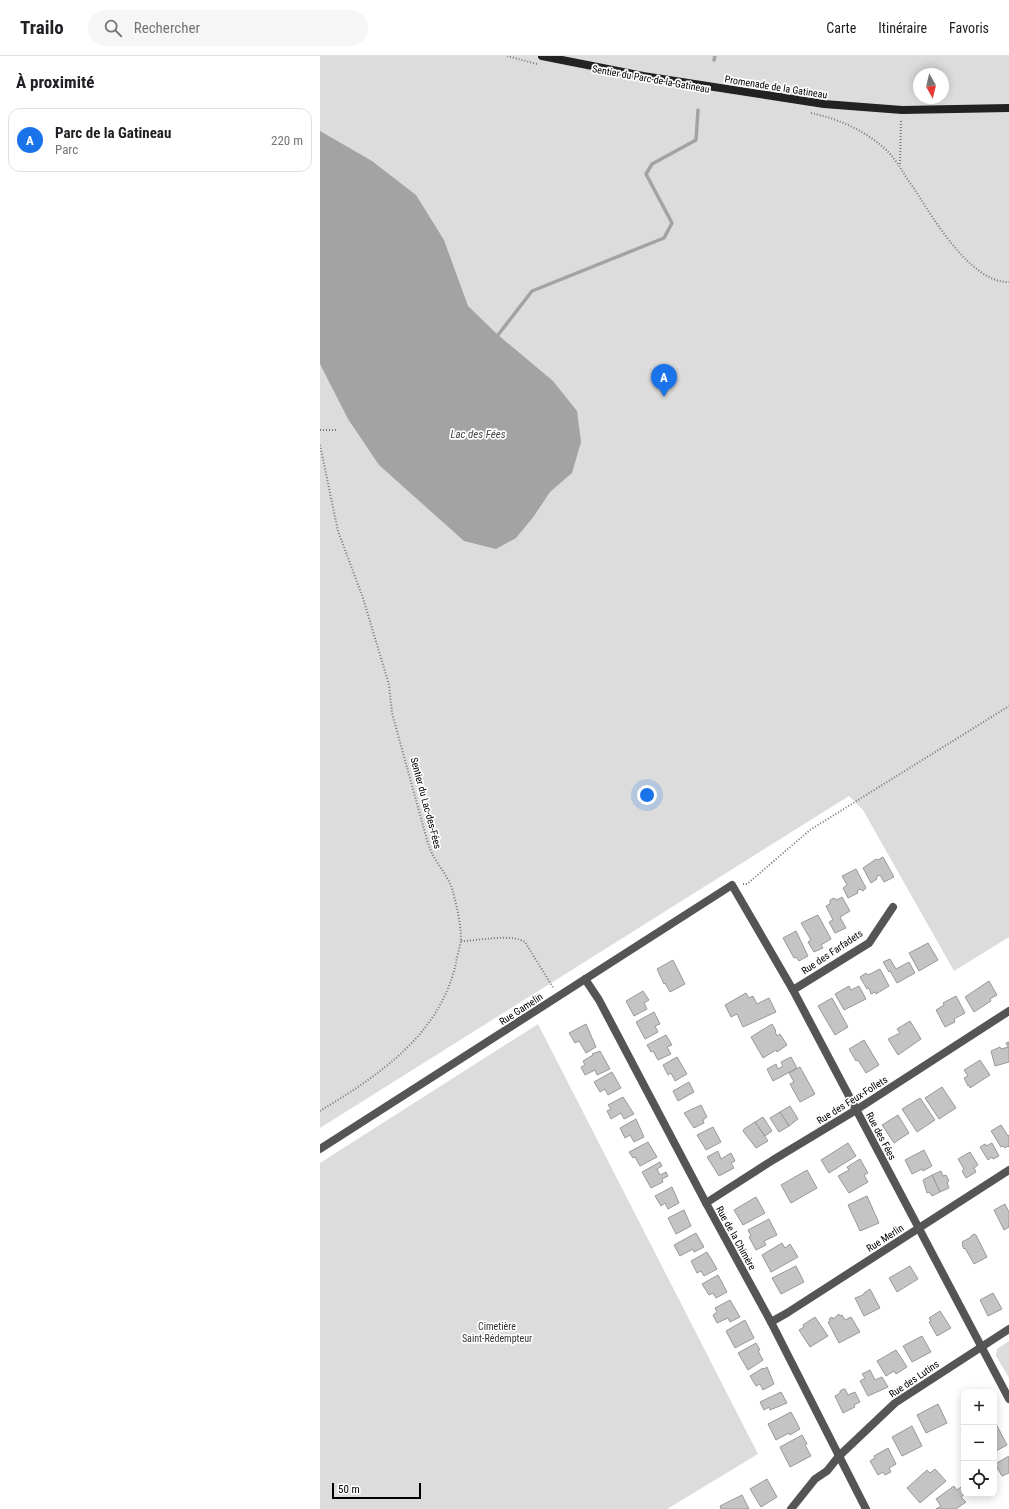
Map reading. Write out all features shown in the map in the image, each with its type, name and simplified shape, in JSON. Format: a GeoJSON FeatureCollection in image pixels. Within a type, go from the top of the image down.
{"type":"FeatureCollection","features":[{"type":"Feature","properties":{"kind":"street","name":"Promenade de la Gatineau"},"geometry":{"type":"LineString","coordinates":[[542,56],[643,76],[772,97],[844,106],[902,110],[1009,108]]}},
{"type":"Feature","properties":{"kind":"street","name":"Rue Gamelin"},"geometry":{"type":"LineString","coordinates":[[320,1149],[732,885]]}},
{"type":"Feature","properties":{"kind":"street","name":"Rue des Fées"},"geometry":{"type":"LineString","coordinates":[[732,885],[793,990],[1009,1399]]}},
{"type":"Feature","properties":{"kind":"street","name":"Rue des Farfadets"},"geometry":{"type":"LineString","coordinates":[[793,990],[869,943],[893,907]]}},
{"type":"Feature","properties":{"kind":"street","name":"Rue de la Chimère"},"geometry":{"type":"LineString","coordinates":[[585,979],[599,1000],[706,1203],[771,1322],[866,1509]]}},
{"type":"Feature","properties":{"kind":"street","name":"Rue des Feux-Follets"},"geometry":{"type":"LineString","coordinates":[[706,1203],[773,1160],[856,1110],[1009,1012]]}},
{"type":"Feature","properties":{"kind":"street","name":"Rue Merlin"},"geometry":{"type":"LineString","coordinates":[[771,1322],[1009,1170]]}},
{"type":"Feature","properties":{"kind":"street","name":"Rue des Lutins"},"geometry":{"type":"LineString","coordinates":[[791,1509],[815,1480],[827,1471],[839,1456],[895,1403],[1009,1329]]}},
{"type":"Feature","properties":{"kind":"path"},"geometry":{"type":"LineString","coordinates":[[507,56],[539,65]]}},
{"type":"Feature","properties":{"kind":"path"},"geometry":{"type":"LineString","coordinates":[[900,166],[902,110]]}},
{"type":"Feature","properties":{"kind":"path"},"geometry":{"type":"LineString","coordinates":[[808,113],[828,116],[872,139],[885,148],[900,166],[913,188],[954,248],[964,259],[989,278],[1002,282],[1009,282]]}},
{"type":"Feature","properties":{"kind":"path"},"geometry":{"type":"LineString","coordinates":[[320,430],[338,430]]}},
{"type":"Feature","properties":{"kind":"path","name":"Sentier du Lac-des-Fées"},"geometry":{"type":"LineString","coordinates":[[320,445],[338,531],[349,556],[363,598],[389,685],[392,713],[427,840],[433,855],[453,890],[459,919],[461,941],[454,972],[445,998],[428,1025],[407,1049],[371,1078],[320,1111]]}},
{"type":"Feature","properties":{"kind":"path"},"geometry":{"type":"LineString","coordinates":[[732,885],[747,884],[810,830],[1009,706]]}},
{"type":"Feature","properties":{"kind":"path"},"geometry":{"type":"LineString","coordinates":[[461,941],[509,937],[519,938],[525,942],[559,996]]}},
{"type":"Feature","properties":{"kind":"green space"},"geometry":{"type":"Polygon","coordinates":[[[320,56],[1009,56],[1009,937],[954,971],[863,810],[849,796],[320,1128],[320,56]]]}},
{"type":"Feature","properties":{"kind":"green space","name":"Cimetière Saint-Rédempteur"},"geometry":{"type":"Polygon","coordinates":[[[538,1024],[758,1454],[667,1509],[320,1509],[320,1163],[538,1024]]]}},
{"type":"Feature","properties":{"kind":"green space"},"geometry":{"type":"Polygon","coordinates":[[[1009,1341],[1009,1378],[996,1356],[997,1349],[1009,1341]]]}},
{"type":"Feature","properties":{"kind":"water","name":"Lac des Fées"},"geometry":{"type":"Polygon","coordinates":[[[320,131],[372,161],[416,195],[444,240],[468,306],[498,335],[553,381],[577,411],[581,442],[572,473],[550,492],[534,516],[516,538],[496,549],[464,541],[379,465],[348,419],[320,364],[320,131]]]}},
{"type":"Feature","properties":{"kind":"building"},"geometry":{"type":"Polygon","coordinates":[[[883,857],[894,877],[884,882],[880,875],[871,883],[863,868],[876,859],[878,860],[883,857]]]}},
{"type":"Feature","properties":{"kind":"building"},"geometry":{"type":"Polygon","coordinates":[[[856,869],[866,888],[863,891],[860,889],[857,891],[858,893],[848,898],[843,888],[847,885],[842,876],[856,869]]]}},
{"type":"Feature","properties":{"kind":"building"},"geometry":{"type":"Polygon","coordinates":[[[842,897],[850,911],[840,917],[846,928],[835,933],[829,922],[833,920],[826,906],[830,904],[830,900],[834,898],[837,900],[842,897]]]}},
{"type":"Feature","properties":{"kind":"building"},"geometry":{"type":"Polygon","coordinates":[[[818,915],[831,939],[821,945],[823,948],[814,952],[808,942],[811,940],[801,923],[818,915]]]}},
{"type":"Feature","properties":{"kind":"building"},"geometry":{"type":"Polygon","coordinates":[[[796,931],[808,956],[799,961],[796,957],[794,958],[783,938],[796,931]]]}},
{"type":"Feature","properties":{"kind":"building"},"geometry":{"type":"Polygon","coordinates":[[[928,943],[938,960],[919,971],[909,953],[928,943]]]}},
{"type":"Feature","properties":{"kind":"building"},"geometry":{"type":"Polygon","coordinates":[[[890,959],[896,969],[909,962],[915,973],[897,983],[883,962],[890,959]]]}},
{"type":"Feature","properties":{"kind":"building"},"geometry":{"type":"Polygon","coordinates":[[[673,960],[685,984],[670,992],[665,983],[664,984],[657,969],[673,960]]]}},
{"type":"Feature","properties":{"kind":"building"},"geometry":{"type":"Polygon","coordinates":[[[880,969],[889,986],[876,994],[875,992],[871,994],[869,988],[867,989],[860,977],[866,973],[868,975],[880,969]]]}},
{"type":"Feature","properties":{"kind":"building"},"geometry":{"type":"Polygon","coordinates":[[[989,981],[997,995],[990,999],[991,1001],[974,1012],[965,997],[989,981]]]}},
{"type":"Feature","properties":{"kind":"building"},"geometry":{"type":"Polygon","coordinates":[[[849,986],[851,990],[859,986],[866,999],[844,1010],[835,994],[849,986]]]}},
{"type":"Feature","properties":{"kind":"building"},"geometry":{"type":"Polygon","coordinates":[[[643,991],[649,1000],[644,1003],[647,1009],[634,1016],[626,1001],[643,991]]]}},
{"type":"Feature","properties":{"kind":"building"},"geometry":{"type":"Polygon","coordinates":[[[746,993],[749,998],[753,996],[757,1004],[769,998],[776,1012],[743,1027],[737,1014],[731,1017],[725,1005],[746,993]]]}},
{"type":"Feature","properties":{"kind":"building"},"geometry":{"type":"Polygon","coordinates":[[[956,996],[965,1013],[954,1019],[955,1022],[945,1027],[936,1010],[944,1005],[943,1003],[956,996]]]}},
{"type":"Feature","properties":{"kind":"building"},"geometry":{"type":"Polygon","coordinates":[[[832,998],[848,1027],[835,1035],[818,1006],[832,998]]]}},
{"type":"Feature","properties":{"kind":"building"},"geometry":{"type":"Polygon","coordinates":[[[654,1012],[660,1024],[655,1026],[658,1032],[645,1039],[636,1022],[654,1012]]]}},
{"type":"Feature","properties":{"kind":"building"},"geometry":{"type":"Polygon","coordinates":[[[910,1021],[921,1039],[898,1055],[888,1039],[900,1033],[897,1029],[910,1021]]]}},
{"type":"Feature","properties":{"kind":"building"},"geometry":{"type":"Polygon","coordinates":[[[586,1024],[596,1047],[586,1053],[579,1041],[575,1043],[569,1033],[586,1024]]]}},
{"type":"Feature","properties":{"kind":"building"},"geometry":{"type":"Polygon","coordinates":[[[772,1024],[777,1036],[780,1034],[787,1045],[777,1052],[776,1050],[763,1058],[751,1037],[772,1024]]]}},
{"type":"Feature","properties":{"kind":"building"},"geometry":{"type":"Polygon","coordinates":[[[666,1035],[672,1045],[667,1047],[671,1054],[658,1060],[653,1051],[651,1052],[647,1045],[666,1035]]]}},
{"type":"Feature","properties":{"kind":"building"},"geometry":{"type":"Polygon","coordinates":[[[864,1040],[879,1065],[866,1073],[858,1060],[856,1061],[849,1049],[864,1040]]]}},
{"type":"Feature","properties":{"kind":"building"},"geometry":{"type":"Polygon","coordinates":[[[1009,1042],[1009,1062],[995,1066],[991,1051],[1000,1047],[1001,1049],[1008,1047],[1006,1043],[1009,1042]]]}},
{"type":"Feature","properties":{"kind":"building"},"geometry":{"type":"Polygon","coordinates":[[[600,1051],[610,1069],[597,1075],[595,1070],[585,1075],[581,1067],[585,1065],[583,1061],[593,1055],[592,1054],[600,1051]]]}},
{"type":"Feature","properties":{"kind":"building"},"geometry":{"type":"Polygon","coordinates":[[[677,1057],[687,1074],[675,1081],[671,1073],[668,1075],[663,1065],[677,1057]]]}},
{"type":"Feature","properties":{"kind":"building"},"geometry":{"type":"Polygon","coordinates":[[[791,1057],[797,1068],[773,1081],[767,1069],[776,1064],[778,1069],[783,1066],[781,1062],[791,1057]]]}},
{"type":"Feature","properties":{"kind":"building"},"geometry":{"type":"Polygon","coordinates":[[[980,1060],[990,1075],[970,1088],[964,1078],[968,1076],[964,1070],[980,1060]]]}},
{"type":"Feature","properties":{"kind":"building"},"geometry":{"type":"Polygon","coordinates":[[[800,1067],[815,1094],[800,1102],[790,1084],[794,1082],[789,1073],[800,1067]]]}},
{"type":"Feature","properties":{"kind":"building"},"geometry":{"type":"Polygon","coordinates":[[[612,1072],[621,1088],[608,1095],[605,1089],[600,1092],[594,1082],[612,1072]]]}},
{"type":"Feature","properties":{"kind":"building"},"geometry":{"type":"Polygon","coordinates":[[[689,1082],[694,1092],[678,1101],[673,1091],[689,1082]]]}},
{"type":"Feature","properties":{"kind":"building"},"geometry":{"type":"Polygon","coordinates":[[[942,1087],[956,1108],[939,1119],[925,1098],[942,1087]]]}},
{"type":"Feature","properties":{"kind":"building"},"geometry":{"type":"Polygon","coordinates":[[[623,1097],[634,1114],[624,1119],[621,1113],[611,1119],[607,1111],[611,1109],[608,1105],[623,1097]]]}},
{"type":"Feature","properties":{"kind":"building"},"geometry":{"type":"Polygon","coordinates":[[[920,1098],[935,1120],[917,1132],[902,1109],[920,1098]]]}},
{"type":"Feature","properties":{"kind":"building"},"geometry":{"type":"Polygon","coordinates":[[[701,1105],[707,1117],[703,1120],[704,1123],[694,1128],[684,1113],[701,1105]]]}},
{"type":"Feature","properties":{"kind":"building"},"geometry":{"type":"Polygon","coordinates":[[[790,1106],[798,1119],[789,1126],[780,1112],[790,1106]]]}},
{"type":"Feature","properties":{"kind":"building"},"geometry":{"type":"Polygon","coordinates":[[[780,1112],[789,1126],[779,1132],[770,1118],[780,1112]]]}},
{"type":"Feature","properties":{"kind":"building"},"geometry":{"type":"Polygon","coordinates":[[[898,1115],[909,1133],[894,1143],[882,1125],[898,1115]]]}},
{"type":"Feature","properties":{"kind":"building"},"geometry":{"type":"Polygon","coordinates":[[[763,1117],[772,1131],[765,1136],[755,1122],[763,1117]]]}},
{"type":"Feature","properties":{"kind":"building"},"geometry":{"type":"Polygon","coordinates":[[[636,1119],[644,1137],[634,1142],[630,1135],[625,1138],[620,1128],[636,1119]]]}},
{"type":"Feature","properties":{"kind":"building"},"geometry":{"type":"Polygon","coordinates":[[[755,1122],[768,1141],[756,1148],[743,1131],[755,1122]]]}},
{"type":"Feature","properties":{"kind":"building"},"geometry":{"type":"Polygon","coordinates":[[[1001,1125],[1008,1136],[1009,1135],[1009,1147],[1001,1147],[991,1131],[1001,1125]]]}},
{"type":"Feature","properties":{"kind":"building"},"geometry":{"type":"Polygon","coordinates":[[[713,1127],[721,1142],[706,1150],[697,1135],[713,1127]]]}},
{"type":"Feature","properties":{"kind":"building"},"geometry":{"type":"Polygon","coordinates":[[[648,1142],[657,1157],[640,1166],[635,1157],[633,1158],[629,1152],[648,1142]]]}},
{"type":"Feature","properties":{"kind":"building"},"geometry":{"type":"Polygon","coordinates":[[[848,1143],[856,1156],[829,1173],[821,1160],[848,1143]]]}},
{"type":"Feature","properties":{"kind":"building"},"geometry":{"type":"Polygon","coordinates":[[[992,1143],[999,1156],[993,1159],[992,1157],[988,1160],[980,1147],[985,1144],[986,1146],[992,1143]]]}},
{"type":"Feature","properties":{"kind":"building"},"geometry":{"type":"Polygon","coordinates":[[[924,1150],[932,1166],[923,1171],[922,1169],[912,1174],[905,1160],[924,1150]]]}},
{"type":"Feature","properties":{"kind":"building"},"geometry":{"type":"Polygon","coordinates":[[[718,1151],[721,1159],[731,1153],[735,1161],[731,1163],[734,1168],[719,1176],[707,1157],[718,1151]]]}},
{"type":"Feature","properties":{"kind":"building"},"geometry":{"type":"Polygon","coordinates":[[[970,1152],[978,1165],[974,1168],[976,1172],[966,1178],[962,1171],[964,1169],[958,1159],[970,1152]]]}},
{"type":"Feature","properties":{"kind":"building"},"geometry":{"type":"Polygon","coordinates":[[[860,1159],[868,1173],[864,1175],[868,1182],[849,1193],[838,1176],[849,1170],[847,1167],[860,1159]]]}},
{"type":"Feature","properties":{"kind":"building"},"geometry":{"type":"Polygon","coordinates":[[[660,1162],[662,1166],[657,1169],[660,1175],[666,1172],[668,1176],[662,1179],[663,1182],[651,1188],[642,1172],[660,1162]]]}},
{"type":"Feature","properties":{"kind":"building"},"geometry":{"type":"Polygon","coordinates":[[[807,1170],[817,1188],[791,1203],[781,1185],[807,1170]]]}},
{"type":"Feature","properties":{"kind":"building"},"geometry":{"type":"Polygon","coordinates":[[[941,1171],[943,1176],[946,1175],[949,1181],[947,1182],[949,1188],[940,1192],[932,1175],[941,1171]]]}},
{"type":"Feature","properties":{"kind":"building"},"geometry":{"type":"Polygon","coordinates":[[[932,1175],[940,1192],[932,1196],[929,1192],[927,1193],[923,1180],[932,1175]]]}},
{"type":"Feature","properties":{"kind":"building"},"geometry":{"type":"Polygon","coordinates":[[[672,1187],[679,1203],[668,1209],[665,1203],[661,1206],[655,1196],[672,1187]]]}},
{"type":"Feature","properties":{"kind":"building"},"geometry":{"type":"Polygon","coordinates":[[[867,1196],[879,1223],[860,1231],[848,1205],[867,1196]]]}},
{"type":"Feature","properties":{"kind":"building"},"geometry":{"type":"Polygon","coordinates":[[[756,1197],[765,1213],[743,1225],[734,1210],[756,1197]]]}},
{"type":"Feature","properties":{"kind":"building"},"geometry":{"type":"Polygon","coordinates":[[[1005,1204],[1009,1212],[1009,1227],[1004,1230],[994,1210],[1005,1204]]]}},
{"type":"Feature","properties":{"kind":"building"},"geometry":{"type":"Polygon","coordinates":[[[684,1210],[691,1226],[676,1234],[668,1218],[684,1210]]]}},
{"type":"Feature","properties":{"kind":"building"},"geometry":{"type":"Polygon","coordinates":[[[769,1219],[777,1235],[764,1241],[766,1245],[756,1250],[749,1237],[751,1236],[748,1230],[769,1219]]]}},
{"type":"Feature","properties":{"kind":"building"},"geometry":{"type":"Polygon","coordinates":[[[696,1233],[704,1247],[694,1252],[693,1249],[680,1256],[674,1245],[696,1233]]]}},
{"type":"Feature","properties":{"kind":"building"},"geometry":{"type":"Polygon","coordinates":[[[974,1234],[976,1235],[987,1257],[974,1264],[965,1248],[964,1249],[962,1242],[974,1234]]]}},
{"type":"Feature","properties":{"kind":"building"},"geometry":{"type":"Polygon","coordinates":[[[782,1243],[785,1248],[790,1244],[798,1257],[771,1272],[762,1255],[782,1243]]]}},
{"type":"Feature","properties":{"kind":"building"},"geometry":{"type":"Polygon","coordinates":[[[707,1252],[717,1269],[704,1276],[701,1271],[697,1273],[691,1261],[707,1252]]]}},
{"type":"Feature","properties":{"kind":"building"},"geometry":{"type":"Polygon","coordinates":[[[796,1266],[804,1282],[781,1294],[772,1278],[796,1266]]]}},
{"type":"Feature","properties":{"kind":"building"},"geometry":{"type":"Polygon","coordinates":[[[910,1266],[918,1279],[897,1292],[889,1278],[910,1266]]]}},
{"type":"Feature","properties":{"kind":"building"},"geometry":{"type":"Polygon","coordinates":[[[718,1275],[727,1292],[716,1298],[713,1293],[709,1295],[702,1284],[718,1275]]]}},
{"type":"Feature","properties":{"kind":"building"},"geometry":{"type":"Polygon","coordinates":[[[870,1289],[880,1308],[864,1316],[855,1298],[863,1295],[870,1289]]]}},
{"type":"Feature","properties":{"kind":"building"},"geometry":{"type":"Polygon","coordinates":[[[993,1293],[1002,1309],[988,1316],[980,1300],[993,1293]]]}},
{"type":"Feature","properties":{"kind":"building"},"geometry":{"type":"Polygon","coordinates":[[[730,1300],[740,1317],[730,1322],[728,1318],[717,1323],[713,1315],[717,1312],[715,1308],[730,1300]]]}},
{"type":"Feature","properties":{"kind":"building"},"geometry":{"type":"Polygon","coordinates":[[[940,1311],[951,1328],[937,1336],[929,1322],[931,1321],[929,1318],[940,1311]]]}},
{"type":"Feature","properties":{"kind":"building"},"geometry":{"type":"Polygon","coordinates":[[[839,1314],[840,1316],[842,1315],[845,1320],[851,1317],[860,1332],[839,1343],[828,1322],[830,1321],[829,1319],[832,1317],[833,1319],[839,1314]]]}},
{"type":"Feature","properties":{"kind":"building"},"geometry":{"type":"Polygon","coordinates":[[[815,1317],[828,1336],[810,1347],[799,1330],[804,1327],[803,1325],[815,1317]]]}},
{"type":"Feature","properties":{"kind":"building"},"geometry":{"type":"Polygon","coordinates":[[[745,1320],[754,1338],[735,1348],[726,1331],[745,1320]]]}},
{"type":"Feature","properties":{"kind":"building"},"geometry":{"type":"Polygon","coordinates":[[[922,1336],[931,1352],[912,1362],[903,1346],[922,1336]]]}},
{"type":"Feature","properties":{"kind":"building"},"geometry":{"type":"Polygon","coordinates":[[[756,1343],[763,1360],[748,1370],[738,1353],[756,1343]]]}},
{"type":"Feature","properties":{"kind":"building"},"geometry":{"type":"Polygon","coordinates":[[[896,1350],[907,1367],[896,1374],[894,1371],[886,1376],[877,1361],[896,1350]]]}},
{"type":"Feature","properties":{"kind":"building"},"geometry":{"type":"Polygon","coordinates":[[[767,1367],[774,1384],[763,1390],[760,1384],[756,1386],[750,1376],[767,1367]]]}},
{"type":"Feature","properties":{"kind":"building"},"geometry":{"type":"Polygon","coordinates":[[[870,1370],[875,1380],[882,1377],[888,1387],[868,1396],[860,1381],[865,1378],[862,1374],[870,1370]]]}},
{"type":"Feature","properties":{"kind":"building"},"geometry":{"type":"Polygon","coordinates":[[[845,1389],[848,1395],[855,1392],[860,1402],[854,1405],[855,1407],[843,1413],[835,1396],[845,1389]]]}},
{"type":"Feature","properties":{"kind":"building"},"geometry":{"type":"Polygon","coordinates":[[[781,1392],[787,1403],[770,1410],[769,1407],[764,1410],[760,1402],[781,1392]]]}},
{"type":"Feature","properties":{"kind":"building"},"geometry":{"type":"Polygon","coordinates":[[[938,1404],[947,1423],[926,1433],[917,1415],[938,1404]]]}},
{"type":"Feature","properties":{"kind":"building"},"geometry":{"type":"Polygon","coordinates":[[[791,1412],[800,1429],[790,1435],[789,1433],[776,1440],[768,1424],[791,1412]]]}},
{"type":"Feature","properties":{"kind":"building"},"geometry":{"type":"Polygon","coordinates":[[[912,1426],[922,1446],[902,1456],[892,1437],[912,1426]]]}},
{"type":"Feature","properties":{"kind":"building"},"geometry":{"type":"Polygon","coordinates":[[[997,1426],[1007,1445],[997,1450],[997,1426]]]}},
{"type":"Feature","properties":{"kind":"building"},"geometry":{"type":"Polygon","coordinates":[[[802,1435],[811,1456],[790,1467],[780,1447],[802,1435]]]}},
{"type":"Feature","properties":{"kind":"building"},"geometry":{"type":"Polygon","coordinates":[[[888,1448],[896,1464],[889,1468],[891,1472],[885,1475],[883,1472],[878,1475],[870,1461],[875,1458],[874,1456],[888,1448]]]}},
{"type":"Feature","properties":{"kind":"building"},"geometry":{"type":"Polygon","coordinates":[[[1009,1456],[1009,1473],[1002,1476],[997,1467],[997,1463],[1009,1456]]]}},
{"type":"Feature","properties":{"kind":"building"},"geometry":{"type":"Polygon","coordinates":[[[935,1469],[946,1481],[920,1503],[907,1488],[927,1470],[930,1473],[935,1469]]]}},
{"type":"Feature","properties":{"kind":"building"},"geometry":{"type":"Polygon","coordinates":[[[767,1479],[777,1497],[761,1507],[750,1489],[767,1479]]]}},
{"type":"Feature","properties":{"kind":"building"},"geometry":{"type":"Polygon","coordinates":[[[954,1486],[957,1490],[961,1487],[961,1497],[966,1502],[956,1509],[936,1509],[941,1506],[936,1499],[954,1486]]]}},
{"type":"Feature","properties":{"kind":"building"},"geometry":{"type":"Polygon","coordinates":[[[742,1495],[749,1509],[721,1509],[720,1506],[742,1495]]]}},
{"type":"Feature","properties":{"kind":"waterway"},"geometry":{"type":"LineString","coordinates":[[714,60],[715,56]]}},
{"type":"Feature","properties":{"kind":"waterway"},"geometry":{"type":"LineString","coordinates":[[498,335],[532,291],[664,238],[672,223],[646,174],[652,164],[696,140],[698,110]]}},
{"type":"Feature","properties":{"kind":"place","name":"Parc de la Gatineau"},"geometry":{"type":"Point","coordinates":[664,397]}}]}
